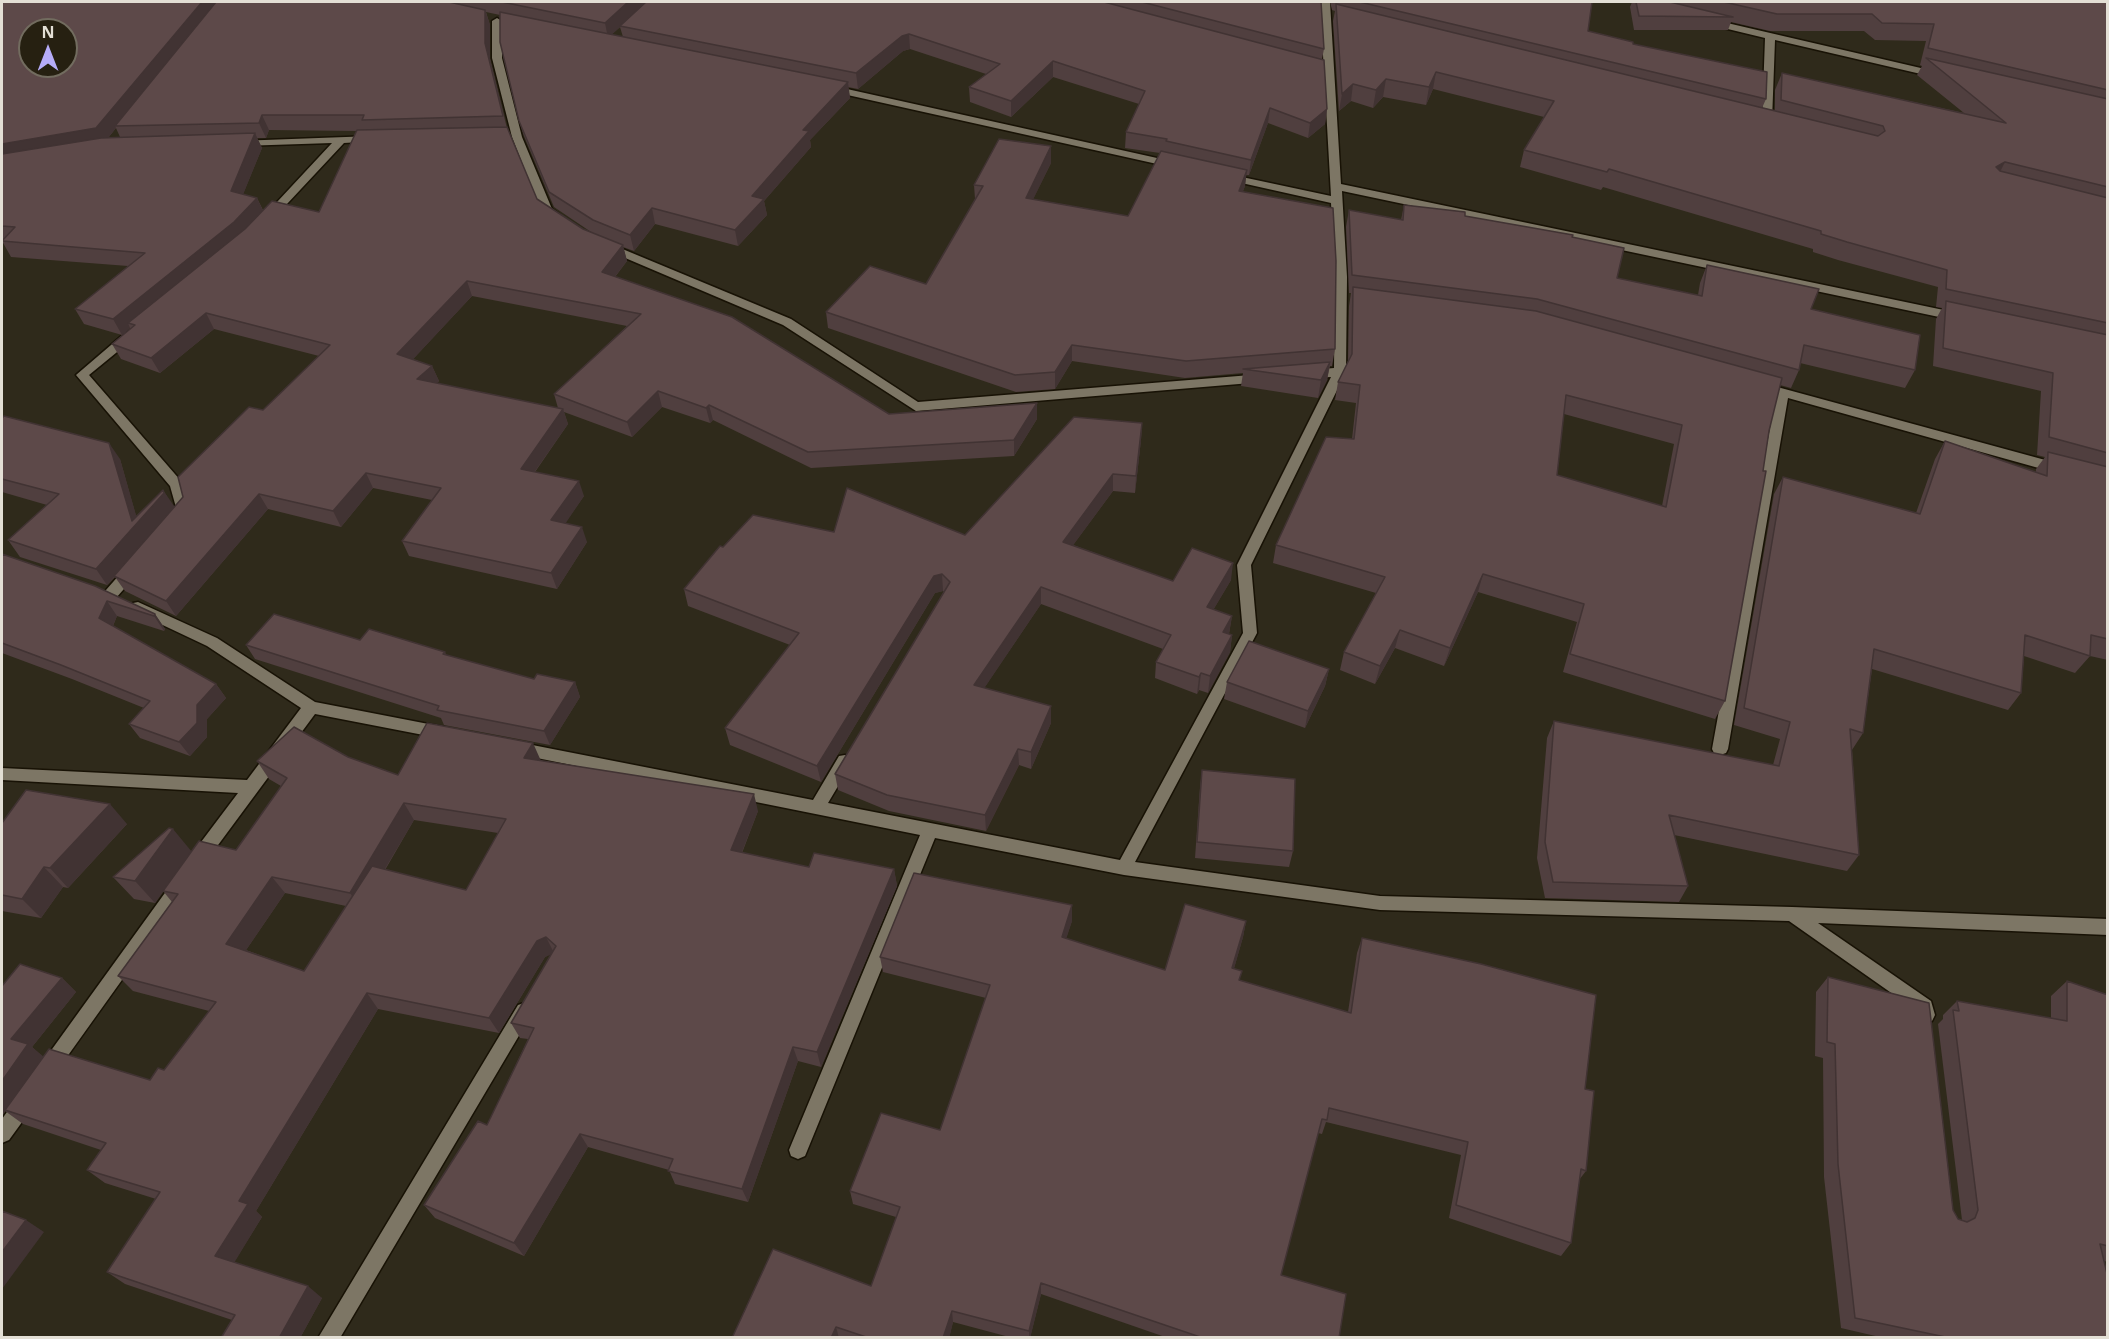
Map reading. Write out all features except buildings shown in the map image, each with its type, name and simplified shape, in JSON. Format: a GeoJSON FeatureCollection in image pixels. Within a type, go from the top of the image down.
{"type":"FeatureCollection","features":[{"type":"Feature","properties":{"kind":"street"},"geometry":{"type":"LineString","coordinates":[[1124,868],[1250,633],[1244,566],[1340,372],[1346,298],[1336,201],[1325,2]]}},
{"type":"Feature","properties":{"kind":"street"},"geometry":{"type":"LineString","coordinates":[[1325,14],[1337,17]]}},
{"type":"Feature","properties":{"kind":"street"},"geometry":{"type":"LineString","coordinates":[[1705,20],[1944,76]]}},
{"type":"Feature","properties":{"kind":"street"},"geometry":{"type":"LineString","coordinates":[[497,21],[497,58],[511,137],[547,211],[565,223]]}},
{"type":"Feature","properties":{"kind":"street"},"geometry":{"type":"LineString","coordinates":[[1756,118],[1773,123],[1770,36]]}},
{"type":"Feature","properties":{"kind":"street"},"geometry":{"type":"LineString","coordinates":[[1317,68],[1329,71]]}},
{"type":"Feature","properties":{"kind":"street"},"geometry":{"type":"LineString","coordinates":[[821,86],[1184,167]]}},
{"type":"Feature","properties":{"kind":"street"},"geometry":{"type":"LineString","coordinates":[[225,144],[388,139]]}},
{"type":"Feature","properties":{"kind":"street"},"geometry":{"type":"LineString","coordinates":[[262,224],[341,140]]}},
{"type":"Feature","properties":{"kind":"street"},"geometry":{"type":"LineString","coordinates":[[1219,175],[1336,201]]}},
{"type":"Feature","properties":{"kind":"street"},"geometry":{"type":"LineString","coordinates":[[1335,186],[1967,319]]}},
{"type":"Feature","properties":{"kind":"street"},"geometry":{"type":"LineString","coordinates":[[591,240],[787,322],[916,407],[1340,372]]}},
{"type":"Feature","properties":{"kind":"street"},"geometry":{"type":"LineString","coordinates":[[137,330],[82,375],[176,484],[184,511],[170,528]]}},
{"type":"Feature","properties":{"kind":"street"},"geometry":{"type":"LineString","coordinates":[[1748,383],[2074,472]]}},
{"type":"Feature","properties":{"kind":"street"},"geometry":{"type":"LineString","coordinates":[[1720,749],[1783,392]]}},
{"type":"Feature","properties":{"kind":"street"},"geometry":{"type":"LineString","coordinates":[[140,561],[105,592],[212,642],[311,707],[461,737]]}},
{"type":"Feature","properties":{"kind":"street"},"geometry":{"type":"LineString","coordinates":[[2,1134],[250,787],[311,707]]}},
{"type":"Feature","properties":{"kind":"street"},"geometry":{"type":"LineString","coordinates":[[507,746],[932,828],[1124,868],[1380,903],[1792,914],[2108,927]]}},
{"type":"Feature","properties":{"kind":"street"},"geometry":{"type":"LineString","coordinates":[[818,806],[854,747]]}},
{"type":"Feature","properties":{"kind":"street"},"geometry":{"type":"LineString","coordinates":[[2,774],[250,787]]}},
{"type":"Feature","properties":{"kind":"street"},"geometry":{"type":"LineString","coordinates":[[798,1150],[932,828]]}},
{"type":"Feature","properties":{"kind":"street"},"geometry":{"type":"LineString","coordinates":[[1792,914],[1925,1007],[1928,1029]]}},
{"type":"Feature","properties":{"kind":"street"},"geometry":{"type":"LineString","coordinates":[[328,1338],[535,993]]}}]}
